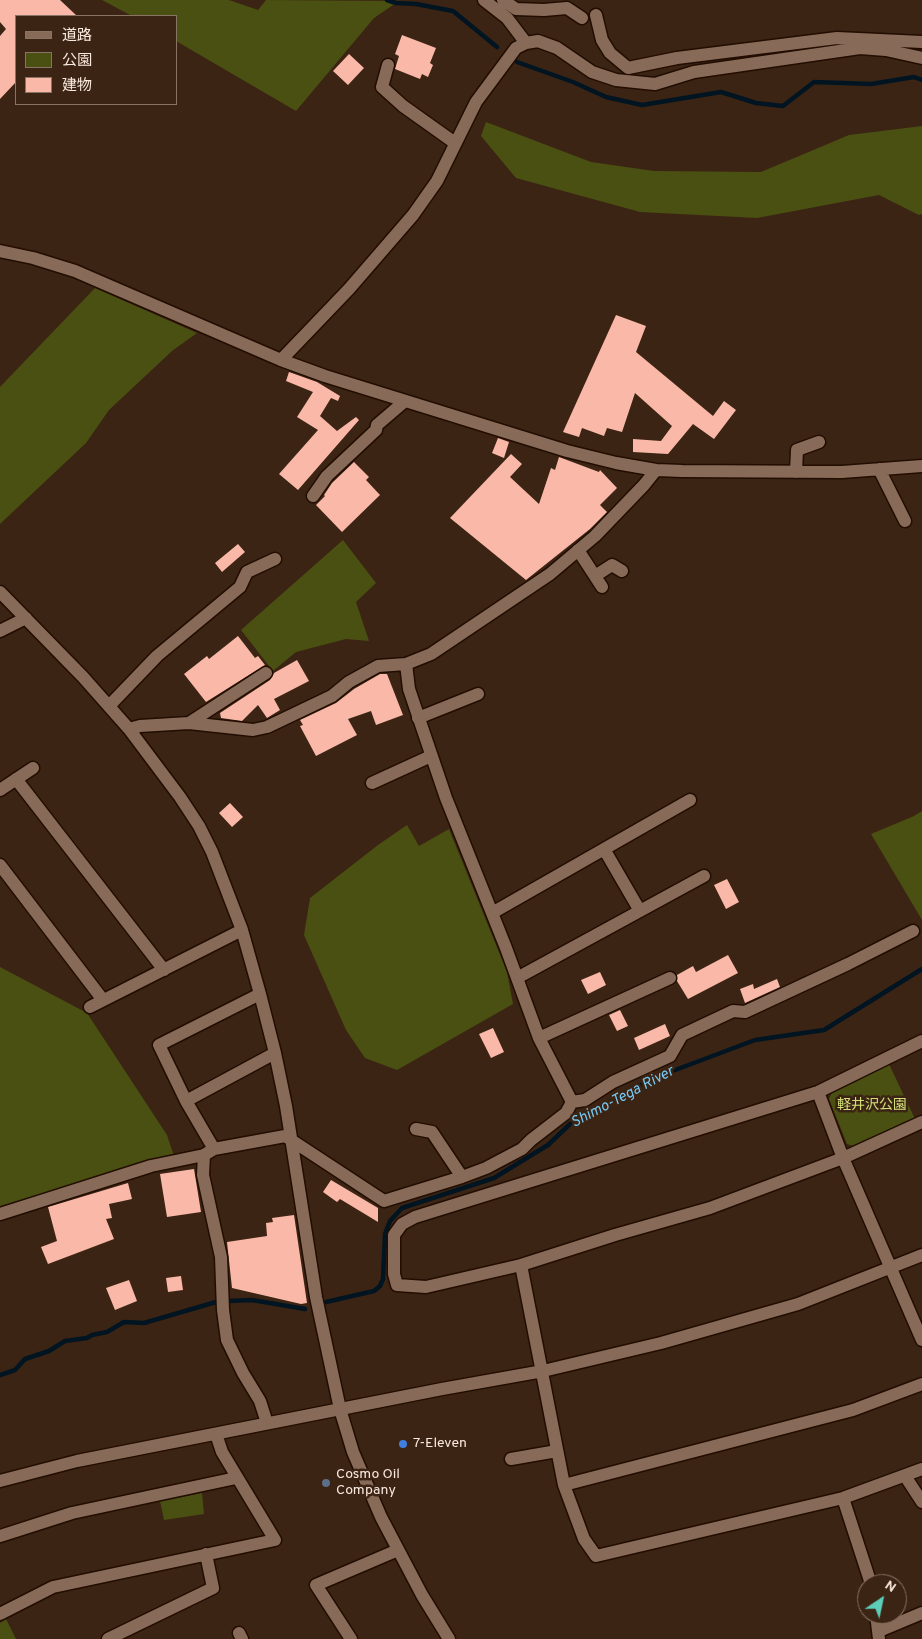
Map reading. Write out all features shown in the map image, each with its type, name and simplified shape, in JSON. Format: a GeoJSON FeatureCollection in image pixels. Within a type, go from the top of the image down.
{"type":"FeatureCollection","features":[{"type":"Feature","properties":{"kind":"street"},"geometry":{"type":"LineString","coordinates":[[484,0],[507,18],[526,43]]}},
{"type":"Feature","properties":{"kind":"street"},"geometry":{"type":"LineString","coordinates":[[504,0],[516,9],[544,10],[567,8],[582,18]]}},
{"type":"Feature","properties":{"kind":"street"},"geometry":{"type":"LineString","coordinates":[[596,15],[602,40],[610,53],[628,68],[677,58],[837,38],[922,42]]}},
{"type":"Feature","properties":{"kind":"street"},"geometry":{"type":"LineString","coordinates":[[281,360],[348,289],[413,215],[437,181],[476,102],[516,48],[526,43],[538,41],[557,48],[592,72],[616,80],[655,84],[694,72],[860,48],[886,50],[922,58]]}},
{"type":"Feature","properties":{"kind":"street"},"geometry":{"type":"LineString","coordinates":[[388,65],[382,88],[403,106],[455,143]]}},
{"type":"Feature","properties":{"kind":"street"},"geometry":{"type":"LineString","coordinates":[[0,251],[33,258],[75,271],[281,360],[567,451],[616,463],[656,470],[682,471],[842,472],[922,466]]}},
{"type":"Feature","properties":{"kind":"street"},"geometry":{"type":"LineString","coordinates":[[312,496],[327,476],[376,430],[377,425],[405,401]]}},
{"type":"Feature","properties":{"kind":"street"},"geometry":{"type":"LineString","coordinates":[[796,472],[797,450],[819,442]]}},
{"type":"Feature","properties":{"kind":"street"},"geometry":{"type":"LineString","coordinates":[[879,469],[905,521]]}},
{"type":"Feature","properties":{"kind":"street"},"geometry":{"type":"LineString","coordinates":[[129,730],[140,726],[189,723],[253,730],[268,727],[332,696],[349,682],[378,666],[406,664],[431,654],[550,574],[595,536],[638,492],[656,470]]}},
{"type":"Feature","properties":{"kind":"street"},"geometry":{"type":"LineString","coordinates":[[578,550],[599,582],[612,565],[622,571]]}},
{"type":"Feature","properties":{"kind":"street"},"geometry":{"type":"LineString","coordinates":[[109,706],[157,656],[240,587],[246,572],[275,559]]}},
{"type":"Feature","properties":{"kind":"street"},"geometry":{"type":"LineString","coordinates":[[0,592],[83,677],[129,730],[180,797],[199,826],[212,852],[242,930],[275,1052],[316,1297],[340,1409],[353,1452],[381,1517],[442,1637]]}},
{"type":"Feature","properties":{"kind":"street"},"geometry":{"type":"LineString","coordinates":[[0,631],[26,618]]}},
{"type":"Feature","properties":{"kind":"street"},"geometry":{"type":"LineString","coordinates":[[406,664],[409,689],[431,756],[539,1038],[572,1102]]}},
{"type":"Feature","properties":{"kind":"street"},"geometry":{"type":"LineString","coordinates":[[189,723],[266,673]]}},
{"type":"Feature","properties":{"kind":"street"},"geometry":{"type":"LineString","coordinates":[[418,718],[478,694]]}},
{"type":"Feature","properties":{"kind":"street"},"geometry":{"type":"LineString","coordinates":[[372,783],[431,756]]}},
{"type":"Feature","properties":{"kind":"street"},"geometry":{"type":"LineString","coordinates":[[0,790],[33,768]]}},
{"type":"Feature","properties":{"kind":"street"},"geometry":{"type":"LineString","coordinates":[[16,779],[164,970]]}},
{"type":"Feature","properties":{"kind":"street"},"geometry":{"type":"LineString","coordinates":[[492,913],[690,800]]}},
{"type":"Feature","properties":{"kind":"street"},"geometry":{"type":"LineString","coordinates":[[604,849],[640,911]]}},
{"type":"Feature","properties":{"kind":"street"},"geometry":{"type":"LineString","coordinates":[[0,865],[103,1000]]}},
{"type":"Feature","properties":{"kind":"street"},"geometry":{"type":"LineString","coordinates":[[517,978],[704,876]]}},
{"type":"Feature","properties":{"kind":"street"},"geometry":{"type":"LineString","coordinates":[[90,1007],[242,930]]}},
{"type":"Feature","properties":{"kind":"street"},"geometry":{"type":"LineString","coordinates":[[572,1102],[585,1100],[613,1082],[670,1056],[682,1035],[733,1011],[745,1012],[913,931]]}},
{"type":"Feature","properties":{"kind":"street"},"geometry":{"type":"LineString","coordinates":[[539,1038],[670,978]]}},
{"type":"Feature","properties":{"kind":"street"},"geometry":{"type":"LineString","coordinates":[[260,994],[159,1046],[209,1152],[203,1175],[221,1257],[222,1303],[227,1340],[243,1373],[260,1401],[267,1423]]}},
{"type":"Feature","properties":{"kind":"street"},"geometry":{"type":"LineString","coordinates":[[922,1041],[818,1092],[415,1218],[402,1224],[394,1235],[394,1274],[398,1285],[426,1287],[521,1265],[710,1208],[843,1158],[922,1122]]}},
{"type":"Feature","properties":{"kind":"street"},"geometry":{"type":"LineString","coordinates":[[186,1101],[275,1052]]}},
{"type":"Feature","properties":{"kind":"street"},"geometry":{"type":"LineString","coordinates":[[818,1092],[843,1158],[922,1340]]}},
{"type":"Feature","properties":{"kind":"street"},"geometry":{"type":"LineString","coordinates":[[0,1214],[150,1166],[285,1136],[384,1201],[486,1168],[522,1149],[566,1113],[572,1102]]}},
{"type":"Feature","properties":{"kind":"street"},"geometry":{"type":"LineString","coordinates":[[416,1129],[432,1132],[462,1177]]}},
{"type":"Feature","properties":{"kind":"street"},"geometry":{"type":"LineString","coordinates":[[0,1481],[77,1461],[543,1371],[661,1343],[798,1304],[922,1254]]}},
{"type":"Feature","properties":{"kind":"street"},"geometry":{"type":"LineString","coordinates":[[521,1265],[564,1485],[584,1539],[596,1556],[843,1498],[922,1469]]}},
{"type":"Feature","properties":{"kind":"street"},"geometry":{"type":"LineString","coordinates":[[564,1485],[853,1410],[922,1384]]}},
{"type":"Feature","properties":{"kind":"street"},"geometry":{"type":"LineString","coordinates":[[0,1614],[52,1587],[275,1540],[236,1478],[222,1452],[216,1434]]}},
{"type":"Feature","properties":{"kind":"street"},"geometry":{"type":"LineString","coordinates":[[511,1459],[558,1451]]}},
{"type":"Feature","properties":{"kind":"street"},"geometry":{"type":"LineString","coordinates":[[905,1476],[922,1502]]}},
{"type":"Feature","properties":{"kind":"street"},"geometry":{"type":"LineString","coordinates":[[0,1536],[72,1513],[236,1478]]}},
{"type":"Feature","properties":{"kind":"street"},"geometry":{"type":"LineString","coordinates":[[843,1498],[868,1574]]}},
{"type":"Feature","properties":{"kind":"street"},"geometry":{"type":"LineString","coordinates":[[351,1639],[316,1585],[398,1550]]}},
{"type":"Feature","properties":{"kind":"street"},"geometry":{"type":"LineString","coordinates":[[108,1639],[213,1588],[206,1554]]}},
{"type":"Feature","properties":{"kind":"street"},"geometry":{"type":"LineString","coordinates":[[879,1635],[922,1613]]}},
{"type":"Feature","properties":{"kind":"green space"},"geometry":{"type":"Polygon","coordinates":[[[102,0],[229,0],[258,10],[266,0],[399,1],[374,18],[296,111],[178,42],[178,15],[130,15],[102,0]]]}},
{"type":"Feature","properties":{"kind":"green space"},"geometry":{"type":"Polygon","coordinates":[[[486,122],[591,162],[654,171],[761,172],[849,135],[922,126],[922,214],[919,215],[879,195],[757,218],[640,212],[516,178],[481,136],[486,122]]]}},
{"type":"Feature","properties":{"kind":"green space"},"geometry":{"type":"Polygon","coordinates":[[[95,288],[197,333],[172,351],[109,410],[86,443],[0,524],[0,387],[95,288]]]}},
{"type":"Feature","properties":{"kind":"green space"},"geometry":{"type":"Polygon","coordinates":[[[343,540],[376,583],[356,602],[369,641],[346,639],[296,652],[273,671],[241,630],[343,540]]]}},
{"type":"Feature","properties":{"kind":"green space"},"geometry":{"type":"Polygon","coordinates":[[[922,811],[922,920],[871,834],[922,811]]]}},
{"type":"Feature","properties":{"kind":"green space"},"geometry":{"type":"Polygon","coordinates":[[[407,825],[419,846],[449,829],[507,972],[513,1004],[397,1070],[365,1058],[346,1030],[304,935],[310,898],[407,825]]]}},
{"type":"Feature","properties":{"kind":"green space"},"geometry":{"type":"Polygon","coordinates":[[[0,967],[87,1013],[167,1135],[174,1156],[0,1206],[0,967]]]}},
{"type":"Feature","properties":{"kind":"green space","name":"軽井沢公園"},"geometry":{"type":"Polygon","coordinates":[[[889,1064],[916,1121],[857,1147],[847,1144],[829,1099],[833,1090],[889,1064]]]}},
{"type":"Feature","properties":{"kind":"green space"},"geometry":{"type":"Polygon","coordinates":[[[202,1493],[204,1514],[164,1520],[160,1501],[202,1493]]]}},
{"type":"Feature","properties":{"kind":"green space"},"geometry":{"type":"Polygon","coordinates":[[[6,1619],[16,1639],[0,1639],[0,1623],[6,1619]]]}},
{"type":"Feature","properties":{"kind":"building"},"geometry":{"type":"Polygon","coordinates":[[[0,0],[60,0],[76,15],[15,15],[15,83],[0,99],[0,36],[6,29],[0,22],[0,0]]]}},
{"type":"Feature","properties":{"kind":"building"},"geometry":{"type":"Polygon","coordinates":[[[402,35],[436,48],[430,63],[433,65],[428,77],[422,74],[420,79],[395,69],[399,56],[395,54],[402,35]]]}},
{"type":"Feature","properties":{"kind":"building"},"geometry":{"type":"Polygon","coordinates":[[[349,54],[364,68],[348,85],[333,71],[349,54]]]}},
{"type":"Feature","properties":{"kind":"building"},"geometry":{"type":"Polygon","coordinates":[[[616,315],[646,326],[636,352],[713,416],[724,401],[736,410],[714,439],[693,424],[668,454],[633,452],[633,439],[661,441],[672,426],[635,393],[622,432],[607,428],[604,436],[582,428],[579,437],[563,432],[616,315]]]}},
{"type":"Feature","properties":{"kind":"building"},"geometry":{"type":"Polygon","coordinates":[[[289,372],[317,382],[340,396],[338,401],[331,398],[320,416],[337,431],[356,417],[359,420],[298,490],[279,474],[318,430],[297,417],[313,392],[286,381],[289,372]]]}},
{"type":"Feature","properties":{"kind":"building"},"geometry":{"type":"Polygon","coordinates":[[[498,438],[509,442],[504,458],[492,453],[498,438]]]}},
{"type":"Feature","properties":{"kind":"building"},"geometry":{"type":"Polygon","coordinates":[[[511,454],[522,464],[510,477],[539,504],[551,468],[555,470],[559,457],[599,472],[600,470],[617,488],[600,505],[607,512],[590,529],[526,580],[450,518],[511,454]]]}},
{"type":"Feature","properties":{"kind":"building"},"geometry":{"type":"Polygon","coordinates":[[[354,462],[369,477],[366,480],[380,495],[342,532],[316,505],[325,496],[332,483],[354,462]]]}},
{"type":"Feature","properties":{"kind":"building"},"geometry":{"type":"Polygon","coordinates":[[[238,544],[245,552],[222,572],[215,563],[238,544]]]}},
{"type":"Feature","properties":{"kind":"building"},"geometry":{"type":"Polygon","coordinates":[[[238,636],[255,658],[258,656],[265,665],[206,702],[184,674],[207,656],[209,659],[238,636]]]}},
{"type":"Feature","properties":{"kind":"building"},"geometry":{"type":"Polygon","coordinates":[[[297,660],[309,681],[274,699],[280,710],[267,718],[258,705],[242,721],[221,718],[220,713],[270,680],[274,673],[297,660]]]}},
{"type":"Feature","properties":{"kind":"building"},"geometry":{"type":"Polygon","coordinates":[[[380,674],[387,674],[403,715],[376,725],[371,711],[348,719],[357,735],[316,756],[300,726],[303,725],[300,720],[336,703],[354,689],[380,674]]]}},
{"type":"Feature","properties":{"kind":"building"},"geometry":{"type":"Polygon","coordinates":[[[230,803],[243,817],[232,827],[219,813],[230,803]]]}},
{"type":"Feature","properties":{"kind":"building"},"geometry":{"type":"Polygon","coordinates":[[[727,879],[739,902],[726,909],[714,885],[727,879]]]}},
{"type":"Feature","properties":{"kind":"building"},"geometry":{"type":"Polygon","coordinates":[[[728,955],[738,973],[688,999],[677,981],[677,975],[693,966],[696,972],[728,955]]]}},
{"type":"Feature","properties":{"kind":"building"},"geometry":{"type":"Polygon","coordinates":[[[600,972],[606,985],[588,994],[581,980],[600,972]]]}},
{"type":"Feature","properties":{"kind":"building"},"geometry":{"type":"Polygon","coordinates":[[[777,979],[780,987],[745,1003],[740,989],[753,984],[754,989],[777,979]]]}},
{"type":"Feature","properties":{"kind":"building"},"geometry":{"type":"Polygon","coordinates":[[[620,1010],[628,1026],[617,1031],[609,1015],[620,1010]]]}},
{"type":"Feature","properties":{"kind":"building"},"geometry":{"type":"Polygon","coordinates":[[[665,1024],[670,1036],[639,1050],[634,1038],[665,1024]]]}},
{"type":"Feature","properties":{"kind":"building"},"geometry":{"type":"Polygon","coordinates":[[[493,1028],[504,1052],[491,1058],[479,1034],[493,1028]]]}},
{"type":"Feature","properties":{"kind":"building"},"geometry":{"type":"Polygon","coordinates":[[[194,1169],[201,1212],[167,1217],[160,1174],[194,1169]]]}},
{"type":"Feature","properties":{"kind":"building"},"geometry":{"type":"Polygon","coordinates":[[[331,1180],[378,1208],[378,1222],[340,1199],[337,1202],[323,1192],[331,1180]]]}},
{"type":"Feature","properties":{"kind":"building"},"geometry":{"type":"Polygon","coordinates":[[[128,1183],[132,1199],[109,1204],[112,1218],[106,1219],[114,1239],[48,1264],[41,1247],[57,1241],[48,1207],[128,1183]]]}},
{"type":"Feature","properties":{"kind":"building"},"geometry":{"type":"Polygon","coordinates":[[[294,1215],[307,1303],[301,1304],[232,1288],[227,1242],[267,1236],[266,1223],[273,1222],[272,1218],[294,1215]]]}},
{"type":"Feature","properties":{"kind":"building"},"geometry":{"type":"Polygon","coordinates":[[[181,1276],[183,1290],[168,1292],[166,1278],[181,1276]]]}},
{"type":"Feature","properties":{"kind":"building"},"geometry":{"type":"Polygon","coordinates":[[[129,1280],[137,1301],[115,1310],[106,1288],[129,1280]]]}},
{"type":"Feature","properties":{"kind":"waterway"},"geometry":{"type":"LineString","coordinates":[[387,0],[453,11],[497,47]]}},
{"type":"Feature","properties":{"kind":"waterway"},"geometry":{"type":"LineString","coordinates":[[517,62],[573,82],[606,97],[642,105],[721,92],[756,103],[783,106],[814,82],[871,84],[914,77],[922,80]]}},
{"type":"Feature","properties":{"kind":"waterway","name":"Shimo-Tega River"},"geometry":{"type":"LineString","coordinates":[[326,1302],[374,1291],[380,1286],[383,1279],[385,1234],[390,1221],[402,1208],[494,1178],[548,1145],[570,1124],[654,1078],[755,1040],[824,1030],[922,969]]}},
{"type":"Feature","properties":{"kind":"waterway","name":"Shimo-Tega River"},"geometry":{"type":"LineString","coordinates":[[229,1301],[252,1300],[305,1309]]}},
{"type":"Feature","properties":{"kind":"waterway","name":"Shimo-Tega River"},"geometry":{"type":"LineString","coordinates":[[0,1375],[15,1370],[25,1359],[49,1351],[65,1341],[87,1338],[107,1332],[124,1322],[144,1323],[216,1302]]}},
{"type":"Feature","properties":{"kind":"place","name":"7-Eleven"},"geometry":{"type":"Point","coordinates":[403,1444]}},
{"type":"Feature","properties":{"kind":"place","name":"Cosmo Oil Company"},"geometry":{"type":"Point","coordinates":[326,1483]}}]}
